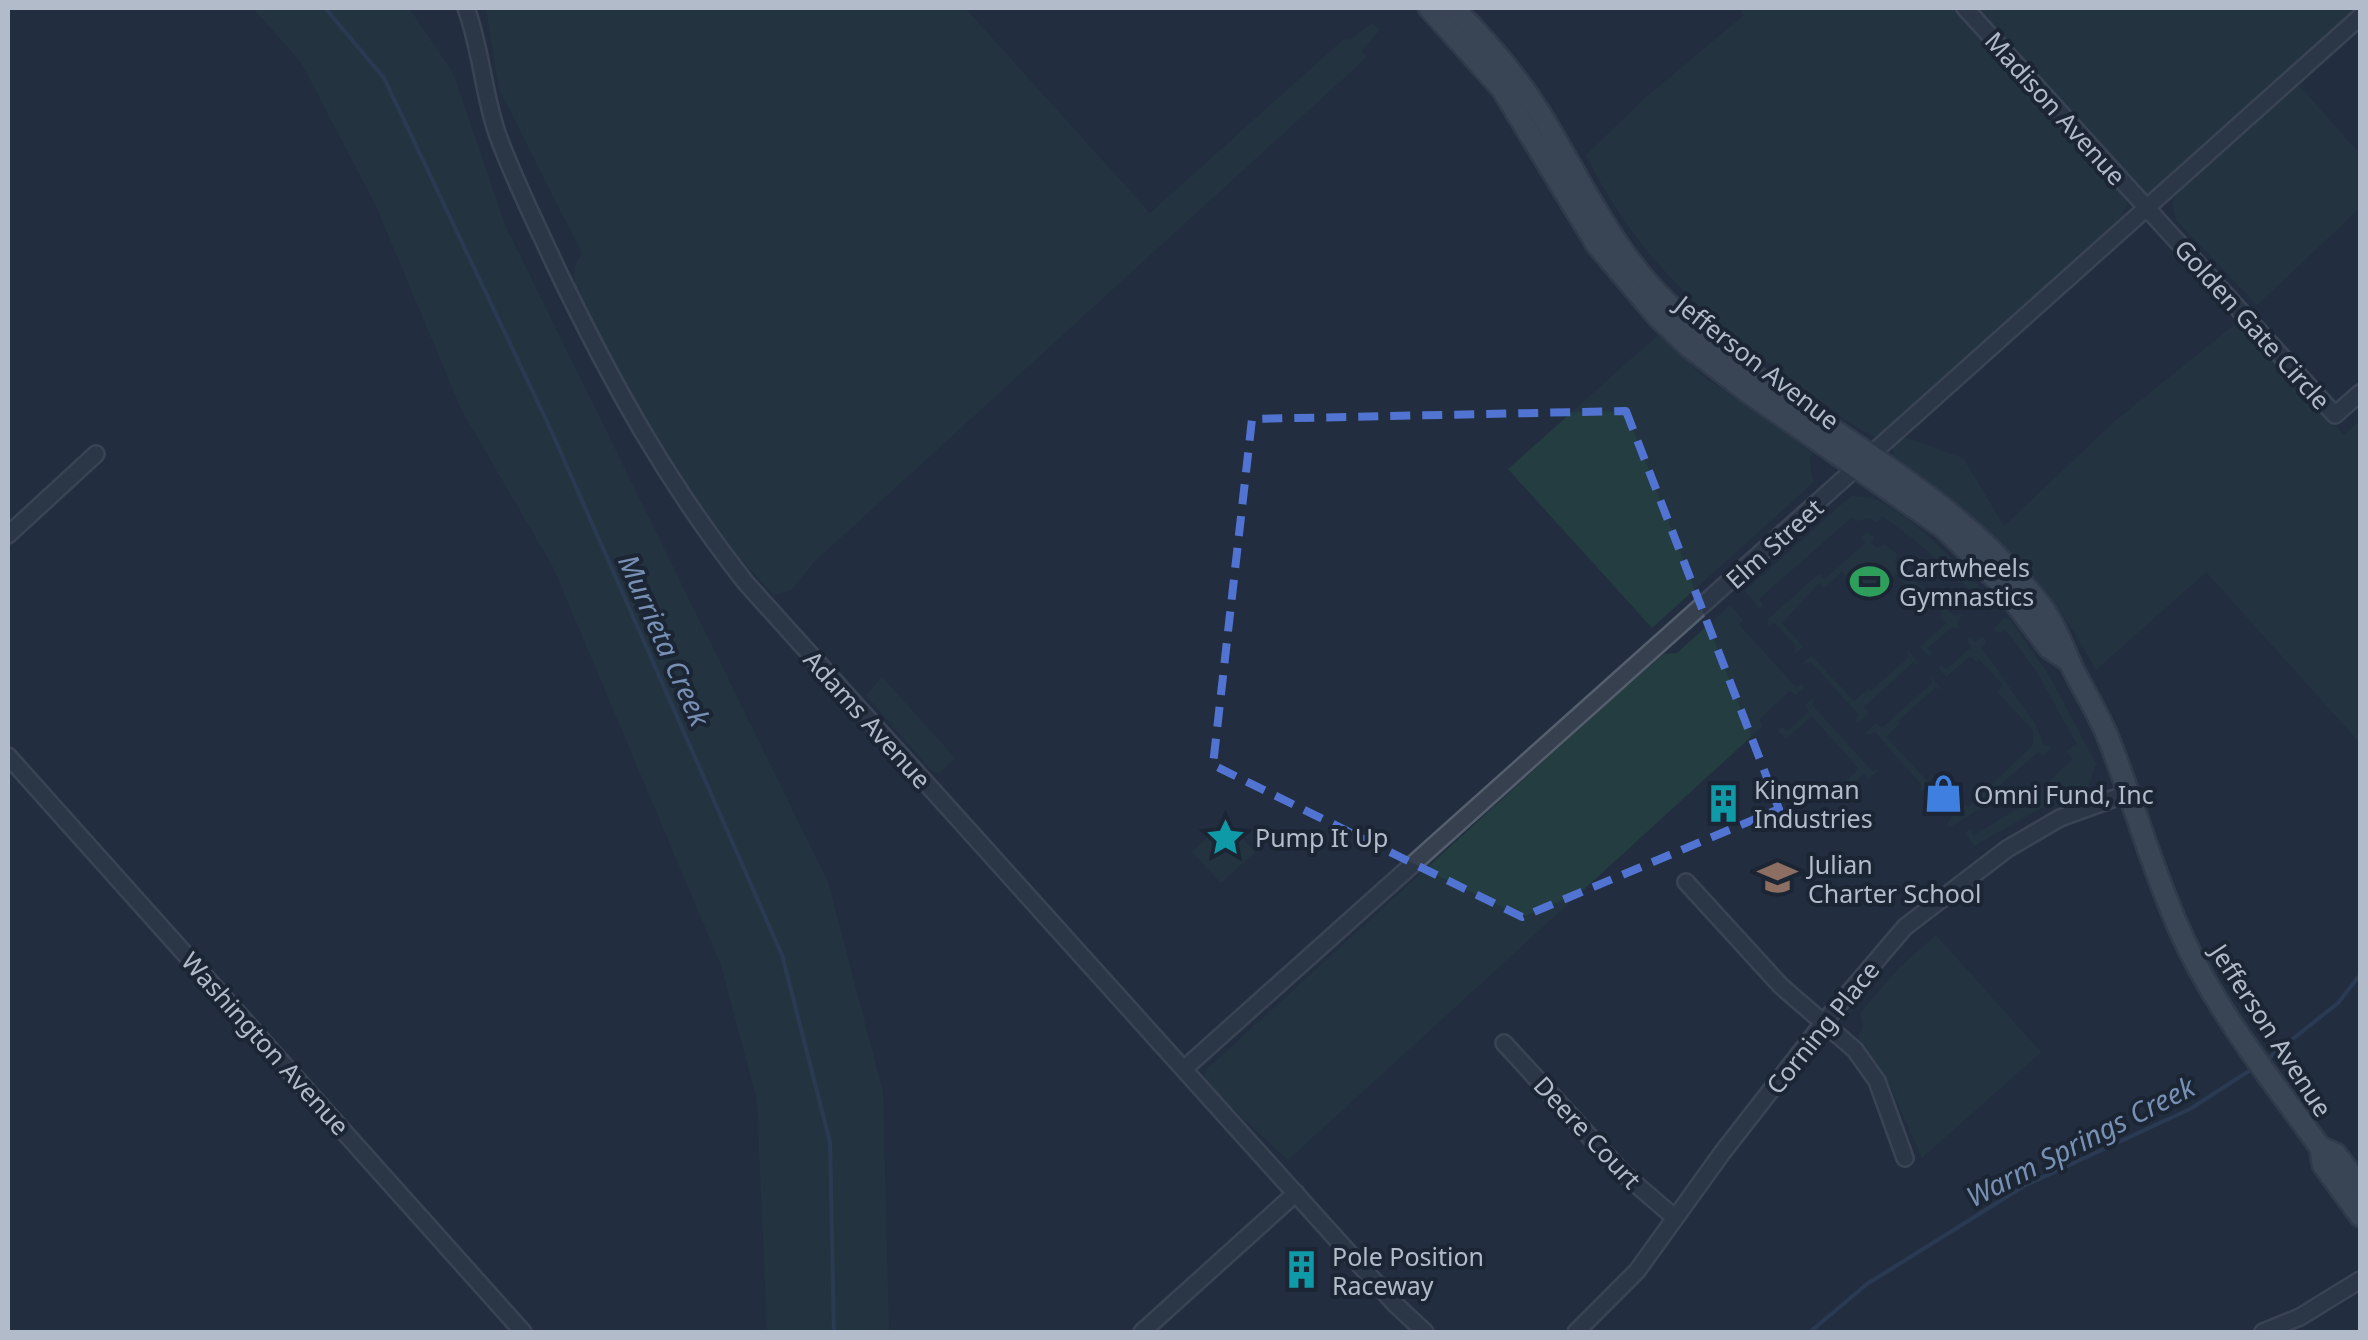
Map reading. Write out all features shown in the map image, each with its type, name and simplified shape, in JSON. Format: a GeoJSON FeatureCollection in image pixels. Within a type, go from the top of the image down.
{"type":"FeatureCollection","features":[{"type":"Feature","properties":{"kind":"main road","name":"Jefferson Avenue"},"geometry":{"type":"LineString","coordinates":[[1430,8],[1502,89],[1597,245],[1638,296],[1688,346],[1972,531],[2013,572],[2045,612],[2107,734],[2182,935],[2214,996],[2320,1147],[2322,1165],[2360,1216]]}},
{"type":"Feature","properties":{"kind":"main road","name":"Jefferson Avenue"},"geometry":{"type":"LineString","coordinates":[[1454,8],[1539,112],[1591,206],[1635,268],[1662,298],[1693,328],[1863,461]]}},
{"type":"Feature","properties":{"kind":"main road"},"geometry":{"type":"LineString","coordinates":[[1597,245],[1604,244],[1638,282],[1662,298]]}},
{"type":"Feature","properties":{"kind":"main road","name":"Jefferson Avenue"},"geometry":{"type":"LineString","coordinates":[[2320,1147],[2336,1154],[2360,1186]]}},
{"type":"Feature","properties":{"kind":"street","name":"Adams Avenue"},"geometry":{"type":"LineString","coordinates":[[466,8],[496,132],[512,170],[600,357],[678,493],[746,583],[1395,1304],[1425,1332]]}},
{"type":"Feature","properties":{"kind":"street","name":"Madison Avenue"},"geometry":{"type":"LineString","coordinates":[[1965,8],[2149,208]]}},
{"type":"Feature","properties":{"kind":"street","name":"Elm Street"},"geometry":{"type":"LineString","coordinates":[[1185,1068],[2360,17]]}},
{"type":"Feature","properties":{"kind":"street","name":"Golden Gate Circle"},"geometry":{"type":"LineString","coordinates":[[2149,208],[2335,416],[2360,393]]}},
{"type":"Feature","properties":{"kind":"street"},"geometry":{"type":"LineString","coordinates":[[8,535],[96,454]]}},
{"type":"Feature","properties":{"kind":"street","name":"Washington Avenue"},"geometry":{"type":"LineString","coordinates":[[8,756],[524,1332]]}},
{"type":"Feature","properties":{"kind":"street","name":"Corning Place"},"geometry":{"type":"LineString","coordinates":[[1576,1332],[1637,1271],[1824,1022],[1904,927],[2007,849],[2060,818],[2129,793]]}},
{"type":"Feature","properties":{"kind":"street"},"geometry":{"type":"LineString","coordinates":[[1686,882],[1781,986],[1855,1050],[1877,1081],[1905,1158]]}},
{"type":"Feature","properties":{"kind":"street","name":"Deere Court"},"geometry":{"type":"LineString","coordinates":[[1504,1043],[1624,1174],[1674,1217]]}},
{"type":"Feature","properties":{"kind":"street"},"geometry":{"type":"LineString","coordinates":[[1142,1332],[1296,1193]]}},
{"type":"Feature","properties":{"kind":"street"},"geometry":{"type":"LineString","coordinates":[[2263,1332],[2300,1317],[2360,1280]]}},
{"type":"Feature","properties":{"kind":"highlighted area"},"geometry":{"type":"Polygon","coordinates":[[[1626,411],[1779,809],[1522,917],[1213,765],[1252,419],[1626,411]]]}},
{"type":"Feature","properties":{"kind":"green space"},"geometry":{"type":"Polygon","coordinates":[[[253,8],[409,8],[453,73],[505,225],[828,882],[883,1092],[889,1332],[767,1332],[757,1100],[721,965],[553,567],[462,411],[376,206],[301,62],[253,8]]]}},
{"type":"Feature","properties":{"kind":"green space"},"geometry":{"type":"Polygon","coordinates":[[[486,8],[965,8],[1150,213],[1344,39],[1350,40],[1372,23],[1380,30],[1361,51],[1367,57],[814,562],[791,590],[774,595],[714,530],[640,417],[575,284],[574,268],[582,253],[499,89],[486,8]]]}},
{"type":"Feature","properties":{"kind":"green space"},"geometry":{"type":"Polygon","coordinates":[[[1738,8],[1955,8],[2125,194],[2127,205],[2120,218],[1878,437],[1853,425],[1778,370],[1683,291],[1631,230],[1586,155],[1644,99],[1744,15],[1738,8]]]}},
{"type":"Feature","properties":{"kind":"green space"},"geometry":{"type":"Polygon","coordinates":[[[1972,8],[2358,8],[2148,194],[2138,190],[1972,8]]]}},
{"type":"Feature","properties":{"kind":"green space"},"geometry":{"type":"Polygon","coordinates":[[[2298,84],[2360,154],[2360,208],[2257,305],[2176,220],[2172,203],[2179,192],[2298,84]]]}},
{"type":"Feature","properties":{"kind":"green space"},"geometry":{"type":"Polygon","coordinates":[[[2239,321],[2344,435],[2360,420],[2360,743],[2206,572],[2096,670],[2054,603],[2008,549],[1893,455],[1893,446],[1901,436],[1963,458],[2004,526],[2115,421],[2239,321]]]}},
{"type":"Feature","properties":{"kind":"green space"},"geometry":{"type":"Polygon","coordinates":[[[1658,335],[1703,376],[1813,453],[1810,456],[1815,481],[1652,628],[1508,469],[1658,335]]]}},
{"type":"Feature","properties":{"kind":"green space"},"geometry":{"type":"Polygon","coordinates":[[[1852,495],[1875,499],[1902,515],[1950,556],[1986,595],[1973,605],[1970,600],[1975,595],[1964,584],[1882,516],[1877,522],[1852,517],[1759,599],[1763,606],[1759,608],[1745,591],[1852,495]]]}},
{"type":"Feature","properties":{"kind":"green space"},"geometry":{"type":"Polygon","coordinates":[[[1867,532],[1874,537],[1871,543],[1877,548],[1884,544],[1897,554],[1895,563],[1954,616],[1962,614],[1957,623],[1960,629],[1952,627],[1928,648],[1932,654],[1928,656],[1920,647],[1946,623],[1940,617],[1943,614],[1919,588],[1913,592],[1896,573],[1871,595],[1867,590],[1862,593],[1842,572],[1824,588],[1819,583],[1782,623],[1803,647],[1794,654],[1796,646],[1774,622],[1769,626],[1767,620],[1819,574],[1825,579],[1865,543],[1861,537],[1867,532]]]}},
{"type":"Feature","properties":{"kind":"green space"},"geometry":{"type":"Polygon","coordinates":[[[1730,605],[1743,620],[1739,625],[1796,687],[1802,684],[1804,688],[1796,695],[1789,691],[1759,720],[1762,726],[1753,735],[1288,1160],[1210,1087],[1204,1075],[1206,1070],[1606,704],[1664,654],[1677,653],[1730,605]]]}},
{"type":"Feature","properties":{"kind":"green space"},"geometry":{"type":"Polygon","coordinates":[[[2004,618],[2010,620],[2050,677],[2096,764],[2087,790],[2059,798],[1974,846],[1965,832],[1970,830],[1974,835],[2024,805],[2073,759],[2066,751],[2077,744],[2035,669],[2005,629],[1999,633],[1994,629],[2004,618]]]}},
{"type":"Feature","properties":{"kind":"green space"},"geometry":{"type":"Polygon","coordinates":[[[1983,637],[1986,642],[1981,647],[2035,724],[2044,745],[2052,747],[2044,756],[2038,752],[1994,790],[1995,798],[1951,827],[1947,824],[1952,817],[1936,800],[1931,804],[1929,800],[1936,794],[1955,813],[1965,804],[1968,807],[2033,745],[2033,730],[1997,692],[2003,685],[1979,659],[1976,662],[1970,656],[1946,677],[1939,668],[1941,665],[1947,669],[1971,647],[1967,641],[1970,638],[1976,642],[1983,637]]]}},
{"type":"Feature","properties":{"kind":"green space"},"geometry":{"type":"Polygon","coordinates":[[[1908,650],[1920,666],[1913,662],[1864,707],[1869,714],[1857,723],[1859,715],[1811,662],[1803,664],[1811,655],[1854,701],[1909,657],[1908,650]]]}},
{"type":"Feature","properties":{"kind":"green space"},"geometry":{"type":"Polygon","coordinates":[[[1930,675],[1942,690],[1936,687],[1886,737],[1928,782],[1928,787],[1919,792],[1922,785],[1875,732],[1866,733],[1876,723],[1882,728],[1932,683],[1930,675]]]}},
{"type":"Feature","properties":{"kind":"green space"},"geometry":{"type":"Polygon","coordinates":[[[882,677],[955,758],[939,773],[932,771],[866,695],[882,677]]]}},
{"type":"Feature","properties":{"kind":"green space"},"geometry":{"type":"Polygon","coordinates":[[[1815,697],[1812,705],[1872,771],[1880,769],[1869,778],[1864,773],[1844,793],[1844,801],[1834,792],[1859,769],[1812,716],[1786,738],[1778,731],[1782,727],[1787,731],[1809,712],[1805,705],[1815,697]]]}},
{"type":"Feature","properties":{"kind":"green space","name":"Pump It Up"},"geometry":{"type":"Polygon","coordinates":[[[1226,821],[1255,852],[1221,883],[1192,852],[1226,821]]]}},
{"type":"Feature","properties":{"kind":"green space"},"geometry":{"type":"Polygon","coordinates":[[[1936,935],[2041,1052],[1922,1158],[1885,1075],[1857,1042],[1863,1025],[1860,1013],[1900,967],[1936,935]]]}},
{"type":"Feature","properties":{"kind":"waterway","name":"Murrieta Creek"},"geometry":{"type":"LineString","coordinates":[[325,8],[384,78],[550,428],[782,955],[830,1142],[834,1332]]}},
{"type":"Feature","properties":{"kind":"waterway","name":"Warm Springs Creek"},"geometry":{"type":"LineString","coordinates":[[2265,1061],[2338,1003],[2360,975]]}},
{"type":"Feature","properties":{"kind":"waterway","name":"Warm Springs Creek"},"geometry":{"type":"LineString","coordinates":[[1810,1332],[1867,1284],[2024,1186],[2190,1109],[2252,1069]]}},
{"type":"Feature","properties":{"kind":"place","name":"Cartwheels Gymnastics"},"geometry":{"type":"Point","coordinates":[1869,581]}},
{"type":"Feature","properties":{"kind":"place","name":"Omni Fund, Inc"},"geometry":{"type":"Point","coordinates":[1944,794]}},
{"type":"Feature","properties":{"kind":"place","name":"Kingman Industries"},"geometry":{"type":"Point","coordinates":[1724,803]}},
{"type":"Feature","properties":{"kind":"place","name":"Pump It Up"},"geometry":{"type":"Point","coordinates":[1225,837]}},
{"type":"Feature","properties":{"kind":"place","name":"Julian Charter School"},"geometry":{"type":"Point","coordinates":[1778,878]}},
{"type":"Feature","properties":{"kind":"place","name":"Pole Position Raceway"},"geometry":{"type":"Point","coordinates":[1302,1270]}}]}
